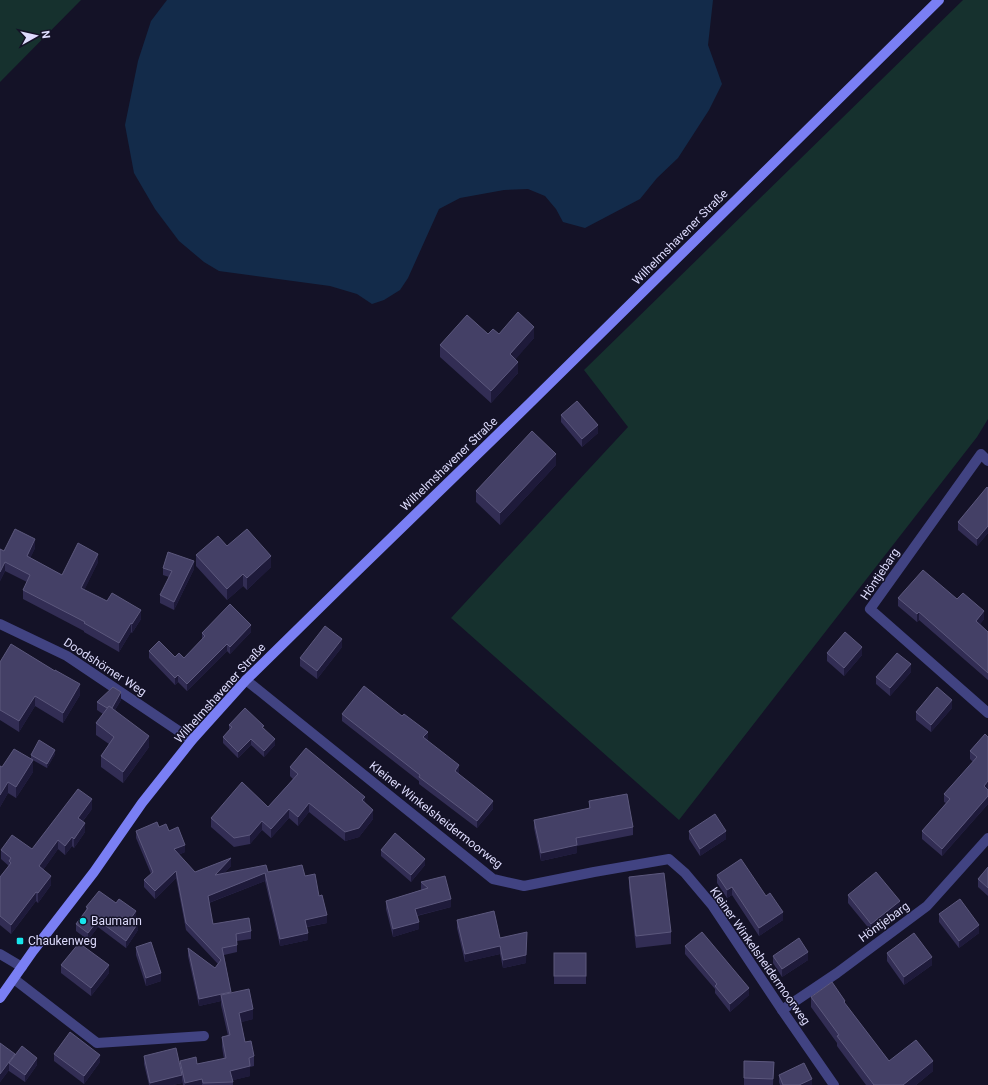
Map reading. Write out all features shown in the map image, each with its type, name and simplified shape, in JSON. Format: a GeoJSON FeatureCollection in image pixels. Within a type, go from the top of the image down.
{"type":"FeatureCollection","features":[{"type":"Feature","properties":{"kind":"street","name":"Wilhelmshavener Straße"},"geometry":{"type":"LineString","coordinates":[[0,998],[94,872],[142,803],[192,740],[246,680],[525,408],[939,0]]}},
{"type":"Feature","properties":{"kind":"street","name":"Höntjebarg"},"geometry":{"type":"LineString","coordinates":[[988,461],[981,454],[870,608],[988,713]]}},
{"type":"Feature","properties":{"kind":"street","name":"Doodshörner Weg"},"geometry":{"type":"LineString","coordinates":[[0,624],[67,656],[192,740]]}},
{"type":"Feature","properties":{"kind":"street","name":"Kleiner Winkelsheidermoorweg"},"geometry":{"type":"LineString","coordinates":[[246,680],[493,879],[524,886],[669,859],[685,873],[712,905],[834,1085]]}},
{"type":"Feature","properties":{"kind":"street","name":"Höntjebarg"},"geometry":{"type":"LineString","coordinates":[[782,1010],[837,973],[927,906],[988,838]]}},
{"type":"Feature","properties":{"kind":"street"},"geometry":{"type":"LineString","coordinates":[[0,954],[22,967]]}},
{"type":"Feature","properties":{"kind":"street"},"geometry":{"type":"LineString","coordinates":[[14,979],[97,1043],[204,1036]]}},
{"type":"Feature","properties":{"kind":"green space"},"geometry":{"type":"Polygon","coordinates":[[[0,0],[81,0],[0,82],[0,0]]]}},
{"type":"Feature","properties":{"kind":"green space"},"geometry":{"type":"Polygon","coordinates":[[[963,0],[988,0],[988,419],[977,437],[679,820],[451,618],[628,427],[584,370],[963,0]]]}},
{"type":"Feature","properties":{"kind":"water"},"geometry":{"type":"Polygon","coordinates":[[[167,0],[713,0],[708,45],[722,84],[709,110],[678,158],[657,178],[640,199],[585,228],[563,222],[556,209],[545,196],[528,189],[504,190],[460,198],[439,209],[408,278],[400,290],[384,300],[372,304],[357,294],[330,286],[219,271],[204,262],[179,241],[155,209],[134,173],[125,125],[138,61],[151,21],[167,0]]]}},
{"type":"Feature","properties":{"kind":"building"},"geometry":{"type":"Polygon","coordinates":[[[518,312],[534,327],[510,354],[518,362],[491,391],[440,345],[467,315],[488,334],[493,329],[499,334],[518,312]]]}},
{"type":"Feature","properties":{"kind":"building"},"geometry":{"type":"Polygon","coordinates":[[[577,401],[598,425],[582,439],[561,415],[577,401]]]}},
{"type":"Feature","properties":{"kind":"building"},"geometry":{"type":"Polygon","coordinates":[[[532,431],[556,454],[500,513],[476,491],[532,431]]]}},
{"type":"Feature","properties":{"kind":"building"},"geometry":{"type":"Polygon","coordinates":[[[987,487],[988,526],[977,539],[958,522],[987,487]]]}},
{"type":"Feature","properties":{"kind":"building"},"geometry":{"type":"Polygon","coordinates":[[[15,529],[35,539],[27,556],[62,575],[78,543],[98,554],[81,588],[107,601],[112,593],[141,610],[119,643],[84,623],[85,622],[23,590],[30,575],[5,562],[0,572],[0,549],[4,551],[15,529]]]}},
{"type":"Feature","properties":{"kind":"building"},"geometry":{"type":"Polygon","coordinates":[[[247,529],[271,556],[247,578],[243,574],[227,589],[196,555],[218,536],[227,546],[247,529]]]}},
{"type":"Feature","properties":{"kind":"building"},"geometry":{"type":"Polygon","coordinates":[[[168,552],[194,561],[174,602],[160,595],[172,571],[163,568],[168,552]]]}},
{"type":"Feature","properties":{"kind":"building"},"geometry":{"type":"Polygon","coordinates":[[[923,570],[957,599],[963,593],[984,611],[976,621],[988,632],[988,673],[919,612],[917,614],[898,598],[923,570]]]}},
{"type":"Feature","properties":{"kind":"building"},"geometry":{"type":"Polygon","coordinates":[[[230,604],[251,625],[230,647],[227,644],[187,684],[178,675],[175,678],[149,651],[159,641],[175,657],[179,653],[184,658],[205,636],[202,633],[230,604]]]}},
{"type":"Feature","properties":{"kind":"building"},"geometry":{"type":"Polygon","coordinates":[[[325,626],[342,639],[317,671],[300,658],[325,626]]]}},
{"type":"Feature","properties":{"kind":"building"},"geometry":{"type":"Polygon","coordinates":[[[845,632],[862,647],[844,668],[827,653],[845,632]]]}},
{"type":"Feature","properties":{"kind":"building"},"geometry":{"type":"Polygon","coordinates":[[[11,644],[55,671],[80,684],[63,713],[35,696],[19,721],[0,710],[0,662],[11,644]]]}},
{"type":"Feature","properties":{"kind":"building"},"geometry":{"type":"Polygon","coordinates":[[[897,653],[911,664],[890,688],[876,677],[897,653]]]}},
{"type":"Feature","properties":{"kind":"building"},"geometry":{"type":"Polygon","coordinates":[[[364,686],[402,716],[404,714],[428,732],[423,737],[459,765],[455,771],[493,801],[477,821],[419,777],[420,775],[342,714],[364,686]]]}},
{"type":"Feature","properties":{"kind":"building"},"geometry":{"type":"Polygon","coordinates":[[[113,687],[121,692],[112,708],[109,706],[107,708],[97,702],[113,687]]]}},
{"type":"Feature","properties":{"kind":"building"},"geometry":{"type":"Polygon","coordinates":[[[937,687],[952,700],[931,725],[916,712],[937,687]]]}},
{"type":"Feature","properties":{"kind":"building"},"geometry":{"type":"Polygon","coordinates":[[[109,706],[149,736],[123,772],[101,756],[114,737],[96,723],[109,706]]]}},
{"type":"Feature","properties":{"kind":"building"},"geometry":{"type":"Polygon","coordinates":[[[245,708],[275,739],[264,751],[251,739],[238,752],[223,737],[232,727],[229,725],[245,708]]]}},
{"type":"Feature","properties":{"kind":"building"},"geometry":{"type":"Polygon","coordinates":[[[985,734],[988,737],[988,781],[984,786],[988,790],[988,796],[942,849],[922,831],[950,799],[944,794],[977,757],[970,751],[985,734]]]}},
{"type":"Feature","properties":{"kind":"building"},"geometry":{"type":"Polygon","coordinates":[[[39,740],[55,750],[47,764],[31,755],[39,740]]]}},
{"type":"Feature","properties":{"kind":"building"},"geometry":{"type":"Polygon","coordinates":[[[306,748],[365,797],[362,800],[373,810],[359,828],[345,832],[309,803],[298,817],[289,809],[271,829],[262,821],[250,835],[234,838],[211,818],[242,782],[268,807],[298,774],[290,767],[306,748]]]}},
{"type":"Feature","properties":{"kind":"building"},"geometry":{"type":"Polygon","coordinates":[[[14,749],[33,760],[16,787],[8,782],[0,795],[0,766],[2,767],[14,749]]]}},
{"type":"Feature","properties":{"kind":"building"},"geometry":{"type":"Polygon","coordinates":[[[78,789],[92,799],[78,818],[85,823],[74,839],[72,837],[65,846],[58,840],[39,866],[51,876],[38,893],[36,892],[11,925],[0,916],[0,877],[11,863],[9,861],[11,858],[1,850],[12,835],[32,849],[78,789]]]}},
{"type":"Feature","properties":{"kind":"building"},"geometry":{"type":"Polygon","coordinates":[[[627,794],[633,827],[576,838],[577,845],[541,853],[534,820],[590,808],[589,801],[627,794]]]}},
{"type":"Feature","properties":{"kind":"building"},"geometry":{"type":"Polygon","coordinates":[[[715,814],[726,831],[700,849],[689,831],[715,814]]]}},
{"type":"Feature","properties":{"kind":"building"},"geometry":{"type":"Polygon","coordinates":[[[157,822],[159,827],[166,824],[169,831],[178,827],[185,845],[174,849],[195,872],[231,858],[215,875],[266,865],[268,872],[302,865],[305,876],[315,874],[319,896],[322,895],[327,915],[305,920],[308,933],[280,939],[265,873],[208,896],[213,924],[249,918],[251,931],[236,934],[237,945],[222,948],[231,992],[199,999],[188,948],[215,968],[221,960],[186,923],[176,871],[155,891],[144,880],[153,872],[136,831],[157,822]]]}},
{"type":"Feature","properties":{"kind":"building"},"geometry":{"type":"Polygon","coordinates":[[[395,833],[425,859],[411,875],[381,850],[395,833]]]}},
{"type":"Feature","properties":{"kind":"building"},"geometry":{"type":"Polygon","coordinates":[[[741,859],[766,896],[770,893],[783,912],[759,928],[732,887],[727,890],[717,875],[741,859]]]}},
{"type":"Feature","properties":{"kind":"building"},"geometry":{"type":"Polygon","coordinates":[[[988,867],[988,888],[978,879],[988,867]]]}},
{"type":"Feature","properties":{"kind":"building"},"geometry":{"type":"Polygon","coordinates":[[[876,872],[900,901],[871,924],[848,895],[876,872]]]}},
{"type":"Feature","properties":{"kind":"building"},"geometry":{"type":"Polygon","coordinates":[[[664,873],[671,932],[636,936],[629,877],[664,873]]]}},
{"type":"Feature","properties":{"kind":"building"},"geometry":{"type":"Polygon","coordinates":[[[445,876],[451,899],[415,909],[419,922],[393,929],[386,901],[428,888],[421,882],[445,876]]]}},
{"type":"Feature","properties":{"kind":"building"},"geometry":{"type":"Polygon","coordinates":[[[99,891],[116,903],[119,899],[136,911],[131,918],[138,923],[126,941],[98,920],[88,933],[76,924],[88,908],[86,907],[99,891]]]}},
{"type":"Feature","properties":{"kind":"building"},"geometry":{"type":"Polygon","coordinates":[[[960,899],[979,925],[959,941],[939,914],[960,899]]]}},
{"type":"Feature","properties":{"kind":"building"},"geometry":{"type":"Polygon","coordinates":[[[494,911],[500,938],[527,932],[526,955],[503,960],[500,946],[465,954],[457,920],[494,911]]]}},
{"type":"Feature","properties":{"kind":"building"},"geometry":{"type":"Polygon","coordinates":[[[702,932],[749,988],[730,1004],[715,986],[717,984],[685,946],[702,932]]]}},
{"type":"Feature","properties":{"kind":"building"},"geometry":{"type":"Polygon","coordinates":[[[914,933],[932,957],[904,977],[887,953],[914,933]]]}},
{"type":"Feature","properties":{"kind":"building"},"geometry":{"type":"Polygon","coordinates":[[[799,938],[808,952],[782,969],[773,956],[799,938]]]}},
{"type":"Feature","properties":{"kind":"building"},"geometry":{"type":"Polygon","coordinates":[[[151,942],[161,973],[146,978],[136,947],[151,942]]]}},
{"type":"Feature","properties":{"kind":"building"},"geometry":{"type":"Polygon","coordinates":[[[79,943],[109,965],[91,988],[61,965],[79,943]]]}},
{"type":"Feature","properties":{"kind":"building"},"geometry":{"type":"Polygon","coordinates":[[[554,953],[586,953],[586,976],[554,976],[554,953]]]}},
{"type":"Feature","properties":{"kind":"building"},"geometry":{"type":"Polygon","coordinates":[[[832,982],[845,1001],[844,1002],[889,1061],[916,1040],[933,1061],[903,1085],[874,1085],[837,1036],[839,1035],[811,997],[832,982]]]}},
{"type":"Feature","properties":{"kind":"building"},"geometry":{"type":"Polygon","coordinates":[[[249,989],[253,1009],[239,1013],[245,1042],[251,1041],[254,1056],[249,1058],[250,1066],[230,1071],[233,1082],[203,1083],[202,1079],[185,1083],[180,1061],[196,1057],[197,1064],[226,1058],[222,1037],[230,1035],[221,995],[249,989]]]}},
{"type":"Feature","properties":{"kind":"building"},"geometry":{"type":"Polygon","coordinates":[[[70,1032],[100,1055],[84,1076],[54,1054],[70,1032]]]}},
{"type":"Feature","properties":{"kind":"building"},"geometry":{"type":"Polygon","coordinates":[[[0,1043],[15,1054],[0,1074],[0,1043]]]}},
{"type":"Feature","properties":{"kind":"building"},"geometry":{"type":"Polygon","coordinates":[[[22,1046],[37,1058],[25,1075],[9,1063],[22,1046]]]}},
{"type":"Feature","properties":{"kind":"building"},"geometry":{"type":"Polygon","coordinates":[[[176,1048],[182,1075],[150,1083],[144,1056],[176,1048]]]}},
{"type":"Feature","properties":{"kind":"building"},"geometry":{"type":"Polygon","coordinates":[[[744,1061],[774,1062],[773,1079],[744,1078],[744,1061]]]}},
{"type":"Feature","properties":{"kind":"building"},"geometry":{"type":"Polygon","coordinates":[[[804,1063],[812,1079],[799,1085],[783,1085],[779,1075],[804,1063]]]}},
{"type":"Feature","properties":{"kind":"place","name":"Baumann"},"geometry":{"type":"Point","coordinates":[83,921]}},
{"type":"Feature","properties":{"kind":"place","name":"Chaukenweg"},"geometry":{"type":"Point","coordinates":[20,941]}}]}
